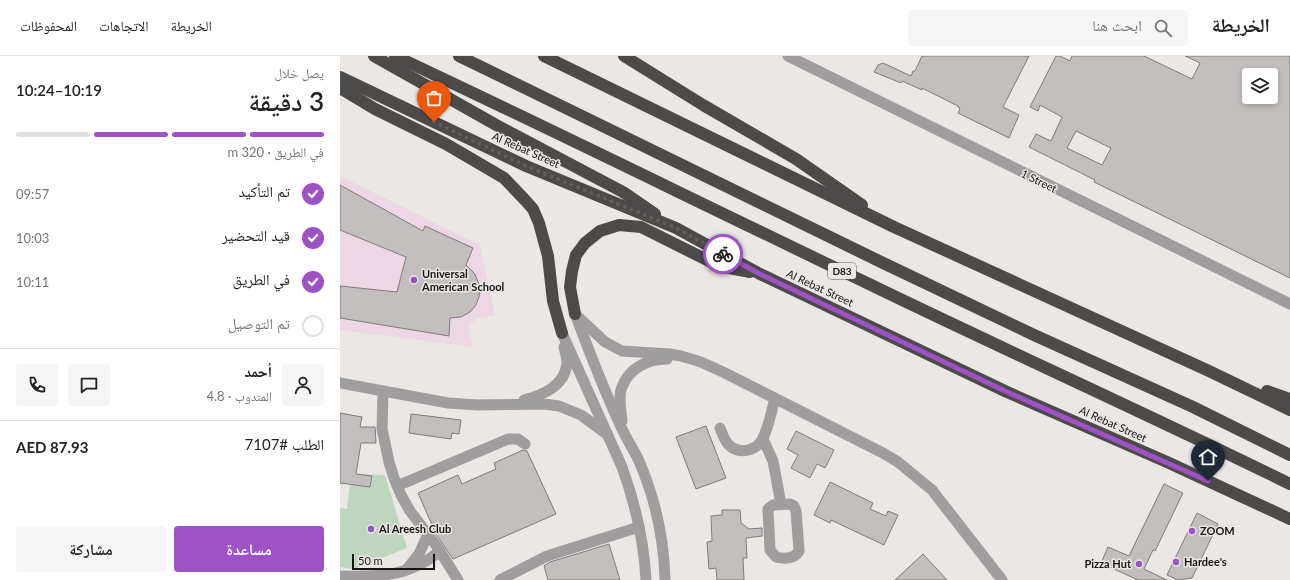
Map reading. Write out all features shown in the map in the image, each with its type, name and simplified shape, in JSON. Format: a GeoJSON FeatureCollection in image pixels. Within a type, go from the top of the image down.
{"type":"FeatureCollection","features":[{"type":"Feature","properties":{"kind":"highway"},"geometry":{"type":"LineString","coordinates":[[374,56],[498,126],[623,192],[676,228]]}},
{"type":"Feature","properties":{"kind":"highway","name":"Al Rebat Street"},"geometry":{"type":"LineString","coordinates":[[395,56],[994,344],[1182,431],[1290,484]]}},
{"type":"Feature","properties":{"kind":"highway","name":"D83"},"geometry":{"type":"LineString","coordinates":[[459,56],[879,261],[1034,335],[1193,407],[1290,455]]}},
{"type":"Feature","properties":{"kind":"highway"},"geometry":{"type":"LineString","coordinates":[[544,56],[894,227],[1209,371],[1290,410]]}},
{"type":"Feature","properties":{"kind":"highway"},"geometry":{"type":"LineString","coordinates":[[624,56],[703,105],[796,159],[894,227]]}},
{"type":"Feature","properties":{"kind":"highway","name":"Al Rebat Street"},"geometry":{"type":"LineString","coordinates":[[340,77],[526,166],[676,228],[760,274],[1007,392],[1167,462],[1290,519]]}},
{"type":"Feature","properties":{"kind":"highway"},"geometry":{"type":"LineString","coordinates":[[340,88],[375,109],[446,144],[504,178],[525,200],[533,209],[548,256],[553,301],[562,333]]}},
{"type":"Feature","properties":{"kind":"highway"},"geometry":{"type":"LineString","coordinates":[[575,314],[570,287],[576,255],[585,243],[600,231],[619,225],[642,227],[719,266],[760,274]]}},
{"type":"Feature","properties":{"kind":"highway"},"geometry":{"type":"LineString","coordinates":[[1209,371],[1290,399]]}},
{"type":"Feature","properties":{"kind":"street","name":"1 Street"},"geometry":{"type":"LineString","coordinates":[[788,56],[1290,304]]}},
{"type":"Feature","properties":{"kind":"street"},"geometry":{"type":"LineString","coordinates":[[575,314],[605,342],[622,351],[670,354],[701,362],[883,453],[898,462],[921,480],[941,501],[1002,580]]}},
{"type":"Feature","properties":{"kind":"street"},"geometry":{"type":"LineString","coordinates":[[575,314],[590,356],[622,429],[639,461],[654,505],[663,552],[665,580]]}},
{"type":"Feature","properties":{"kind":"street"},"geometry":{"type":"LineString","coordinates":[[511,404],[545,394],[552,389],[562,377],[567,362],[562,333]]}},
{"type":"Feature","properties":{"kind":"street"},"geometry":{"type":"LineString","coordinates":[[562,333],[608,435],[629,486],[639,527],[646,580]]}},
{"type":"Feature","properties":{"kind":"street"},"geometry":{"type":"LineString","coordinates":[[622,429],[620,401],[621,387],[631,373],[641,364],[681,356]]}},
{"type":"Feature","properties":{"kind":"street"},"geometry":{"type":"LineString","coordinates":[[340,383],[448,403],[478,405],[552,405],[567,408],[581,415],[608,435]]}},
{"type":"Feature","properties":{"kind":"street"},"geometry":{"type":"LineString","coordinates":[[388,392],[382,427],[389,462],[397,486],[410,511],[440,551],[458,580]]}},
{"type":"Feature","properties":{"kind":"street"},"geometry":{"type":"LineString","coordinates":[[720,428],[728,444],[738,450],[750,450],[763,438],[775,399]]}},
{"type":"Feature","properties":{"kind":"street"},"geometry":{"type":"LineString","coordinates":[[763,438],[773,461],[781,504]]}},
{"type":"Feature","properties":{"kind":"street"},"geometry":{"type":"LineString","coordinates":[[397,486],[508,439],[518,439],[525,444]]}},
{"type":"Feature","properties":{"kind":"street"},"geometry":{"type":"LineString","coordinates":[[781,504],[792,504],[796,510],[799,549],[798,554],[793,557],[776,557],[770,550],[768,509],[770,506],[781,504]]}},
{"type":"Feature","properties":{"kind":"street"},"geometry":{"type":"LineString","coordinates":[[500,580],[547,556],[639,527]]}},
{"type":"Feature","properties":{"kind":"street"},"geometry":{"type":"LineString","coordinates":[[407,569],[419,554],[428,534]]}},
{"type":"Feature","properties":{"kind":"street"},"geometry":{"type":"LineString","coordinates":[[340,576],[381,576],[396,573],[425,562],[440,551]]}},
{"type":"Feature","properties":{"kind":"shaded area","name":"Universal American School"},"geometry":{"type":"Polygon","coordinates":[[[340,176],[480,245],[495,315],[476,319],[468,326],[473,347],[340,330],[340,176]]]}},
{"type":"Feature","properties":{"kind":"green space","name":"Al Areesh Club"},"geometry":{"type":"Polygon","coordinates":[[[351,474],[385,475],[407,548],[354,569],[340,567],[340,508],[347,509],[351,474]]]}},
{"type":"Feature","properties":{"kind":"building"},"geometry":{"type":"Polygon","coordinates":[[[922,56],[1029,56],[1003,107],[1019,115],[1009,138],[958,113],[960,108],[958,106],[922,88],[922,90],[902,81],[901,83],[874,72],[878,65],[883,63],[911,76],[922,56]]]}},
{"type":"Feature","properties":{"kind":"building"},"geometry":{"type":"Polygon","coordinates":[[[1056,56],[1060,56],[1070,61],[1072,56],[1144,56],[1192,79],[1200,63],[1185,56],[1290,56],[1290,278],[1094,182],[1095,180],[1029,147],[1036,134],[1051,141],[1062,117],[1040,105],[1038,111],[1030,107],[1056,56]],[[1076,131],[1067,148],[1102,165],[1111,148],[1076,131]]]}},
{"type":"Feature","properties":{"kind":"building","name":"Universal American School"},"geometry":{"type":"Polygon","coordinates":[[[340,185],[423,231],[425,226],[473,248],[466,265],[475,274],[480,287],[479,297],[476,305],[470,312],[461,317],[450,318],[449,336],[340,318],[340,286],[397,292],[406,257],[340,230],[340,185]]]}},
{"type":"Feature","properties":{"kind":"building"},"geometry":{"type":"Polygon","coordinates":[[[340,413],[362,417],[360,427],[375,427],[376,443],[361,443],[356,474],[372,476],[370,487],[340,483],[340,413]]]}},
{"type":"Feature","properties":{"kind":"building"},"geometry":{"type":"Polygon","coordinates":[[[411,414],[461,420],[459,434],[452,433],[451,439],[409,433],[411,414]]]}},
{"type":"Feature","properties":{"kind":"building"},"geometry":{"type":"Polygon","coordinates":[[[706,426],[726,478],[696,489],[676,437],[706,426]]]}},
{"type":"Feature","properties":{"kind":"building"},"geometry":{"type":"Polygon","coordinates":[[[796,431],[834,450],[825,468],[817,464],[810,478],[791,468],[798,455],[787,449],[796,431]]]}},
{"type":"Feature","properties":{"kind":"building"},"geometry":{"type":"Polygon","coordinates":[[[523,450],[527,451],[556,514],[453,559],[436,534],[418,493],[458,475],[462,484],[496,469],[494,463],[523,450]]]}},
{"type":"Feature","properties":{"kind":"building"},"geometry":{"type":"Polygon","coordinates":[[[830,482],[873,503],[870,509],[886,516],[888,511],[898,515],[884,545],[831,520],[830,523],[814,515],[830,482]]]}},
{"type":"Feature","properties":{"kind":"building"},"geometry":{"type":"Polygon","coordinates":[[[1164,484],[1183,493],[1155,551],[1153,550],[1144,569],[1167,580],[1138,580],[1101,563],[1108,547],[1129,556],[1164,484]]]}},
{"type":"Feature","properties":{"kind":"building"},"geometry":{"type":"Polygon","coordinates":[[[722,510],[740,510],[741,523],[749,529],[762,528],[762,536],[746,538],[747,558],[743,558],[744,580],[717,580],[716,568],[709,569],[707,542],[712,541],[711,516],[722,515],[722,510]]]}},
{"type":"Feature","properties":{"kind":"building"},"geometry":{"type":"Polygon","coordinates":[[[1197,513],[1218,524],[1192,578],[1178,580],[1167,575],[1197,513]]]}},
{"type":"Feature","properties":{"kind":"building"},"geometry":{"type":"Polygon","coordinates":[[[609,544],[620,580],[548,580],[544,566],[550,562],[609,544]]]}},
{"type":"Feature","properties":{"kind":"building"},"geometry":{"type":"Polygon","coordinates":[[[923,554],[947,580],[895,580],[923,554]]]}},
{"type":"Feature","properties":{"kind":"way so far"},"geometry":{"type":"LineString","coordinates":[[434,122],[526,166],[676,228],[723,254]]}},
{"type":"Feature","properties":{"kind":"place","name":"Universal American School"},"geometry":{"type":"Point","coordinates":[414,280]}},
{"type":"Feature","properties":{"kind":"place","name":"Al Areesh Club"},"geometry":{"type":"Point","coordinates":[371,529]}},
{"type":"Feature","properties":{"kind":"place","name":"ZOOM"},"geometry":{"type":"Point","coordinates":[1192,531]}},
{"type":"Feature","properties":{"kind":"place","name":"Hardee's"},"geometry":{"type":"Point","coordinates":[1176,562]}},
{"type":"Feature","properties":{"kind":"place","name":"Pizza Hut"},"geometry":{"type":"Point","coordinates":[1139,564]}},
{"type":"Feature","properties":{"kind":"route"},"geometry":{"type":"LineString","coordinates":[[723,254],[760,274],[1007,392],[1208,481]]}}]}
